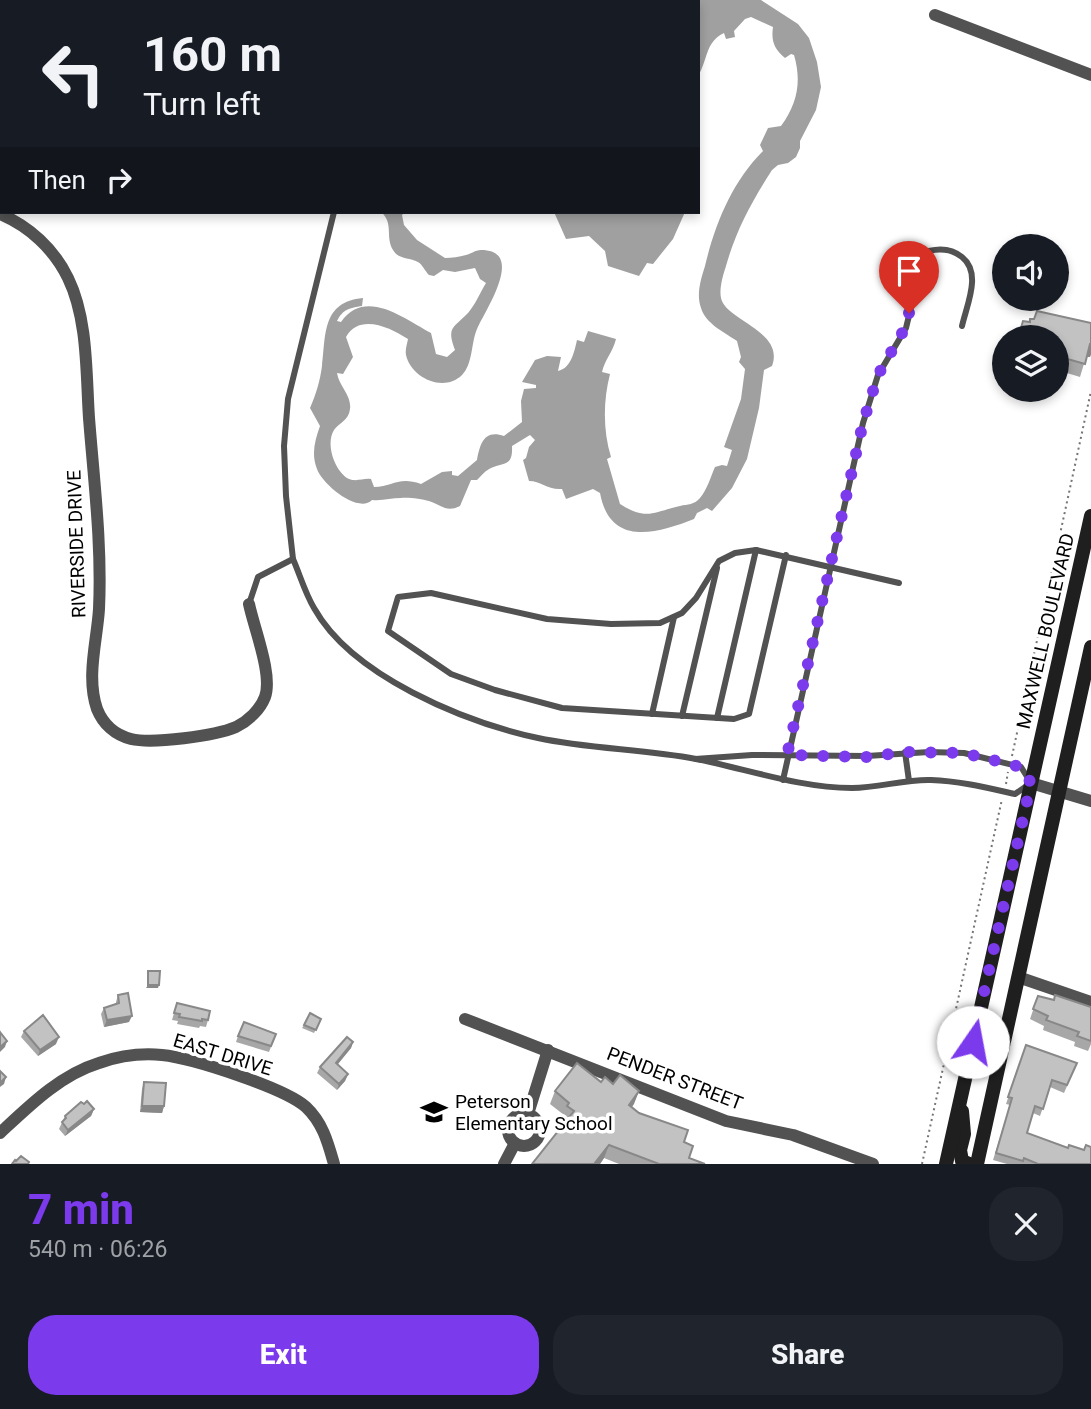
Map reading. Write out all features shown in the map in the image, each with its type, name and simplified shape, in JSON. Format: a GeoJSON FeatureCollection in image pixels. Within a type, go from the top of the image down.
{"type":"FeatureCollection","features":[{"type":"Feature","properties":{"kind":"main road","name":"MAXWELL BOULEVARD"},"geometry":{"type":"LineString","coordinates":[[946,1164],[1091,516]]}},
{"type":"Feature","properties":{"kind":"main road"},"geometry":{"type":"LineString","coordinates":[[977,1164],[1091,647]]}},
{"type":"Feature","properties":{"kind":"main road"},"geometry":{"type":"LineString","coordinates":[[961,1096],[964,1134],[960,1150],[962,1161],[969,1164]]}},
{"type":"Feature","properties":{"kind":"street"},"geometry":{"type":"LineString","coordinates":[[935,15],[1091,75]]}},
{"type":"Feature","properties":{"kind":"street","name":"RIVERSIDE DRIVE"},"geometry":{"type":"LineString","coordinates":[[0,214],[31,232],[53,254],[71,284],[80,320],[99,540],[99,609],[93,679],[95,702],[100,715],[113,730],[131,739],[148,741],[188,737],[238,726],[254,713],[265,695],[266,676],[248,604]]}},
{"type":"Feature","properties":{"kind":"street"},"geometry":{"type":"LineString","coordinates":[[1031,783],[1091,801]]}},
{"type":"Feature","properties":{"kind":"street"},"geometry":{"type":"LineString","coordinates":[[1018,977],[1091,1002]]}},
{"type":"Feature","properties":{"kind":"street","name":"PENDER STREET"},"geometry":{"type":"LineString","coordinates":[[465,1019],[726,1121],[793,1135],[873,1164]]}},
{"type":"Feature","properties":{"kind":"street"},"geometry":{"type":"LineString","coordinates":[[527,1114],[548,1050]]}},
{"type":"Feature","properties":{"kind":"street","name":"EAST DRIVE"},"geometry":{"type":"LineString","coordinates":[[0,1133],[50,1090],[81,1070],[118,1058],[160,1055],[197,1063],[296,1099],[307,1108],[324,1131],[334,1164]]}},
{"type":"Feature","properties":{"kind":"street"},"geometry":{"type":"LineString","coordinates":[[521,1114],[527,1114],[538,1121],[540,1133],[533,1143],[521,1146],[515,1143],[508,1133],[511,1121],[521,1114]]}},
{"type":"Feature","properties":{"kind":"street"},"geometry":{"type":"LineString","coordinates":[[503,1164],[515,1143]]}},
{"type":"Feature","properties":{"kind":"lane"},"geometry":{"type":"LineString","coordinates":[[334,214],[288,399],[284,446],[287,509],[293,559],[314,608],[340,642],[377,673],[483,723],[539,738],[695,759],[783,780],[852,788],[931,780],[1015,794],[1031,783],[1021,767],[964,753],[905,752],[867,757],[787,755],[695,759]]}},
{"type":"Feature","properties":{"kind":"lane"},"geometry":{"type":"LineString","coordinates":[[783,780],[863,423],[878,375],[905,328],[920,266],[929,251],[939,249],[956,253],[970,263],[973,277],[962,326]]}},
{"type":"Feature","properties":{"kind":"lane"},"geometry":{"type":"LineString","coordinates":[[786,555],[749,714],[734,719],[562,708],[495,690],[451,674],[388,631],[398,597],[431,593],[547,619],[624,624],[660,623],[682,613],[696,598],[719,561],[735,553],[756,550],[786,555],[899,583]]}},
{"type":"Feature","properties":{"kind":"lane"},"geometry":{"type":"LineString","coordinates":[[718,718],[756,550]]}},
{"type":"Feature","properties":{"kind":"lane"},"geometry":{"type":"LineString","coordinates":[[248,604],[258,577],[293,559]]}},
{"type":"Feature","properties":{"kind":"lane"},"geometry":{"type":"LineString","coordinates":[[682,716],[719,561]]}},
{"type":"Feature","properties":{"kind":"lane"},"geometry":{"type":"LineString","coordinates":[[652,714],[674,617]]}},
{"type":"Feature","properties":{"kind":"lane"},"geometry":{"type":"LineString","coordinates":[[905,752],[909,781]]}},
{"type":"Feature","properties":{"kind":"path"},"geometry":{"type":"LineString","coordinates":[[922,1164],[1091,391]]}},
{"type":"Feature","properties":{"kind":"shaded area"},"geometry":{"type":"Polygon","coordinates":[[[700,0],[761,0],[798,24],[809,38],[821,87],[816,110],[800,141],[796,157],[772,170],[740,228],[723,278],[721,298],[725,306],[763,335],[774,354],[772,366],[764,370],[759,408],[747,459],[732,488],[712,511],[707,508],[697,513],[694,519],[665,529],[636,532],[624,529],[614,522],[605,510],[600,493],[593,489],[566,499],[562,489],[529,481],[523,460],[535,440],[530,435],[512,446],[511,457],[507,463],[489,469],[477,480],[471,480],[460,506],[455,508],[447,509],[429,501],[407,498],[358,503],[333,489],[320,475],[315,463],[315,442],[320,426],[310,408],[319,382],[326,331],[333,313],[350,301],[363,298],[362,306],[347,310],[337,321],[341,322],[351,312],[362,307],[385,309],[431,333],[436,354],[447,357],[455,350],[451,336],[453,328],[471,310],[486,283],[480,279],[475,268],[455,272],[443,270],[434,276],[429,275],[418,262],[398,255],[391,245],[387,221],[383,214],[403,214],[404,225],[417,240],[445,258],[479,250],[494,253],[501,260],[502,271],[477,329],[466,370],[455,380],[438,383],[421,376],[409,363],[406,355],[408,339],[393,330],[367,324],[352,330],[346,337],[353,357],[343,374],[337,373],[349,400],[350,409],[346,419],[331,436],[333,457],[344,475],[352,480],[371,479],[374,487],[401,481],[421,484],[442,472],[452,471],[452,475],[458,476],[477,460],[487,436],[504,436],[522,422],[521,401],[524,389],[536,388],[536,385],[522,382],[535,360],[547,356],[561,357],[558,371],[566,367],[577,340],[584,342],[588,331],[616,339],[602,372],[610,374],[605,416],[611,457],[607,459],[620,504],[637,512],[650,514],[693,503],[700,498],[715,467],[727,466],[732,450],[724,447],[741,399],[745,369],[739,362],[741,357],[737,341],[703,314],[700,287],[714,235],[726,204],[742,176],[763,151],[760,145],[768,128],[781,126],[791,109],[798,84],[794,55],[785,58],[773,41],[773,27],[751,17],[745,19],[734,31],[735,37],[726,39],[724,33],[713,41],[700,72],[700,0]]]}},
{"type":"Feature","properties":{"kind":"shaded area"},"geometry":{"type":"Polygon","coordinates":[[[555,214],[684,214],[673,239],[653,264],[647,263],[639,276],[608,266],[605,251],[589,236],[566,239],[555,214]]]}},
{"type":"Feature","properties":{"kind":"building"},"geometry":{"type":"Polygon","coordinates":[[[1037,311],[1091,323],[1091,344],[1085,364],[1069,359],[1069,325],[1022,325],[1023,321],[1030,322],[1030,319],[1034,319],[1037,311]]]}},
{"type":"Feature","properties":{"kind":"building"},"geometry":{"type":"Polygon","coordinates":[[[148,971],[160,971],[159,985],[148,985],[148,971]]]}},
{"type":"Feature","properties":{"kind":"building"},"geometry":{"type":"Polygon","coordinates":[[[128,993],[132,1016],[107,1020],[104,1008],[119,1003],[118,995],[128,993]]]}},
{"type":"Feature","properties":{"kind":"building"},"geometry":{"type":"Polygon","coordinates":[[[1055,995],[1091,1007],[1091,1041],[1077,1036],[1079,1032],[1046,1020],[1048,1016],[1033,1009],[1038,996],[1054,1000],[1055,995]]]}},
{"type":"Feature","properties":{"kind":"building"},"geometry":{"type":"Polygon","coordinates":[[[177,1003],[210,1011],[208,1020],[179,1017],[180,1014],[174,1013],[177,1003]]]}},
{"type":"Feature","properties":{"kind":"building"},"geometry":{"type":"Polygon","coordinates":[[[310,1013],[321,1019],[316,1030],[304,1025],[310,1013]]]}},
{"type":"Feature","properties":{"kind":"building"},"geometry":{"type":"Polygon","coordinates":[[[43,1015],[59,1037],[40,1050],[24,1031],[43,1015]]]}},
{"type":"Feature","properties":{"kind":"building"},"geometry":{"type":"Polygon","coordinates":[[[244,1022],[276,1034],[271,1046],[238,1036],[244,1022]]]}},
{"type":"Feature","properties":{"kind":"building"},"geometry":{"type":"Polygon","coordinates":[[[0,1032],[7,1041],[0,1047],[0,1032]]]}},
{"type":"Feature","properties":{"kind":"building"},"geometry":{"type":"Polygon","coordinates":[[[347,1037],[353,1042],[336,1063],[348,1074],[339,1084],[320,1067],[347,1037]]]}},
{"type":"Feature","properties":{"kind":"building"},"geometry":{"type":"Polygon","coordinates":[[[1026,1045],[1077,1063],[1067,1085],[1052,1080],[1043,1109],[1035,1106],[1027,1133],[1068,1148],[1069,1145],[1084,1150],[1086,1145],[1091,1147],[1091,1164],[1038,1164],[1024,1158],[1023,1161],[996,1153],[1012,1098],[1008,1097],[1026,1045]]]}},
{"type":"Feature","properties":{"kind":"building"},"geometry":{"type":"Polygon","coordinates":[[[577,1063],[601,1082],[605,1077],[613,1084],[620,1075],[639,1091],[629,1105],[639,1113],[688,1130],[684,1142],[693,1146],[689,1158],[705,1164],[659,1164],[609,1145],[594,1164],[532,1164],[574,1111],[555,1091],[577,1063]]]}},
{"type":"Feature","properties":{"kind":"building"},"geometry":{"type":"Polygon","coordinates":[[[0,1071],[6,1077],[0,1083],[0,1071]]]}},
{"type":"Feature","properties":{"kind":"building"},"geometry":{"type":"Polygon","coordinates":[[[144,1082],[166,1083],[164,1106],[142,1106],[144,1082]]]}},
{"type":"Feature","properties":{"kind":"building"},"geometry":{"type":"Polygon","coordinates":[[[87,1101],[94,1109],[68,1130],[62,1122],[65,1116],[81,1102],[84,1104],[87,1101]]]}},
{"type":"Feature","properties":{"kind":"building"},"geometry":{"type":"Polygon","coordinates":[[[21,1156],[28,1164],[12,1164],[15,1160],[21,1156]]]}},
{"type":"Feature","properties":{"kind":"place","name":"Peterson Elementary School"},"geometry":{"type":"Point","coordinates":[434,1112]}},
{"type":"Feature","properties":{"kind":"route"},"geometry":{"type":"LineString","coordinates":[[909,313],[896,347],[878,375],[863,423],[787,755],[867,757],[905,752],[964,753],[1021,767],[1031,783],[973,1042]]}}]}
